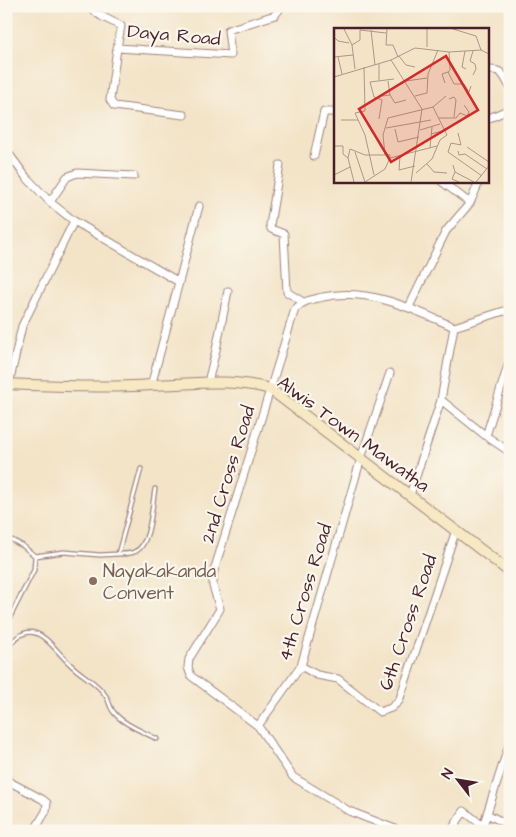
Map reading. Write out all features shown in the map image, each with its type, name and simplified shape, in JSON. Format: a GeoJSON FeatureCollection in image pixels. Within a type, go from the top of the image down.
{"type":"FeatureCollection","features":[{"type":"Feature","properties":{"kind":"street","name":"Daya Road"},"geometry":{"type":"LineString","coordinates":[[87,6],[120,26],[118,48],[231,55],[228,30],[275,15],[279,10],[278,6]]}},
{"type":"Feature","properties":{"kind":"street"},"geometry":{"type":"LineString","coordinates":[[118,48],[110,100],[112,104],[114,106],[184,115]]}},
{"type":"Feature","properties":{"kind":"street"},"geometry":{"type":"LineString","coordinates":[[488,70],[498,70],[501,72],[510,87]]}},
{"type":"Feature","properties":{"kind":"street"},"geometry":{"type":"LineString","coordinates":[[488,119],[510,109]]}},
{"type":"Feature","properties":{"kind":"street"},"geometry":{"type":"LineString","coordinates":[[314,156],[324,112],[334,112]]}},
{"type":"Feature","properties":{"kind":"street"},"geometry":{"type":"LineString","coordinates":[[6,150],[26,177],[50,202],[74,221],[179,282]]}},
{"type":"Feature","properties":{"kind":"street"},"geometry":{"type":"LineString","coordinates":[[280,165],[270,225],[271,229],[284,234],[288,292],[303,302],[335,294],[378,297],[409,307],[454,327],[507,311],[510,304]]}},
{"type":"Feature","properties":{"kind":"street"},"geometry":{"type":"LineString","coordinates":[[50,202],[67,177],[77,173],[134,176]]}},
{"type":"Feature","properties":{"kind":"street"},"geometry":{"type":"LineString","coordinates":[[442,182],[470,203]]}},
{"type":"Feature","properties":{"kind":"street"},"geometry":{"type":"LineString","coordinates":[[409,307],[446,230],[470,203],[477,186],[476,182]]}},
{"type":"Feature","properties":{"kind":"street"},"geometry":{"type":"LineString","coordinates":[[151,386],[199,206]]}},
{"type":"Feature","properties":{"kind":"street"},"geometry":{"type":"LineString","coordinates":[[8,384],[22,326],[74,221]]}},
{"type":"Feature","properties":{"kind":"street"},"geometry":{"type":"LineString","coordinates":[[208,382],[228,291]]}},
{"type":"Feature","properties":{"kind":"street","name":"2nd Cross Road"},"geometry":{"type":"LineString","coordinates":[[258,726],[191,676],[188,667],[189,659],[220,609],[213,586],[213,574],[295,309],[303,302]]}},
{"type":"Feature","properties":{"kind":"street"},"geometry":{"type":"LineString","coordinates":[[410,495],[441,400],[454,327]]}},
{"type":"Feature","properties":{"kind":"street"},"geometry":{"type":"LineString","coordinates":[[486,436],[510,359]]}},
{"type":"Feature","properties":{"kind":"street","name":"4th Cross Road"},"geometry":{"type":"LineString","coordinates":[[258,726],[301,666],[361,458],[390,372]]}},
{"type":"Feature","properties":{"kind":"street","name":"Alwis Town Mawatha"},"geometry":{"type":"LineString","coordinates":[[8,384],[151,386],[236,382],[270,390],[510,572]]}},
{"type":"Feature","properties":{"kind":"street"},"geometry":{"type":"LineString","coordinates":[[441,400],[486,436],[510,452]]}},
{"type":"Feature","properties":{"kind":"street","name":"6th Cross Road"},"geometry":{"type":"LineString","coordinates":[[301,666],[317,675],[338,679],[380,712],[391,708],[400,701],[456,530]]}},
{"type":"Feature","properties":{"kind":"street"},"geometry":{"type":"LineString","coordinates":[[258,726],[293,777],[350,811],[400,831]]}},
{"type":"Feature","properties":{"kind":"street"},"geometry":{"type":"LineString","coordinates":[[485,828],[487,814],[510,743]]}},
{"type":"Feature","properties":{"kind":"street"},"geometry":{"type":"LineString","coordinates":[[6,780],[42,798],[47,803],[46,811],[34,831]]}},
{"type":"Feature","properties":{"kind":"street"},"geometry":{"type":"LineString","coordinates":[[451,831],[464,811],[485,828]]}},
{"type":"Feature","properties":{"kind":"street"},"geometry":{"type":"LineString","coordinates":[[487,814],[510,826]]}},
{"type":"Feature","properties":{"kind":"lane"},"geometry":{"type":"LineString","coordinates":[[118,554],[141,469]]}},
{"type":"Feature","properties":{"kind":"lane"},"geometry":{"type":"LineString","coordinates":[[6,538],[23,546],[35,556],[64,552],[100,555],[135,552],[141,548],[147,538],[155,489]]}},
{"type":"Feature","properties":{"kind":"lane"},"geometry":{"type":"LineString","coordinates":[[8,622],[34,570],[35,556]]}},
{"type":"Feature","properties":{"kind":"lane"},"geometry":{"type":"LineString","coordinates":[[6,649],[13,640],[24,633],[36,632],[48,640],[72,667],[97,685],[107,698],[109,706],[119,718],[157,739]]}},
{"type":"Feature","properties":{"kind":"place","name":"Nayakakanda Convent"},"geometry":{"type":"Point","coordinates":[93,581]}}]}
